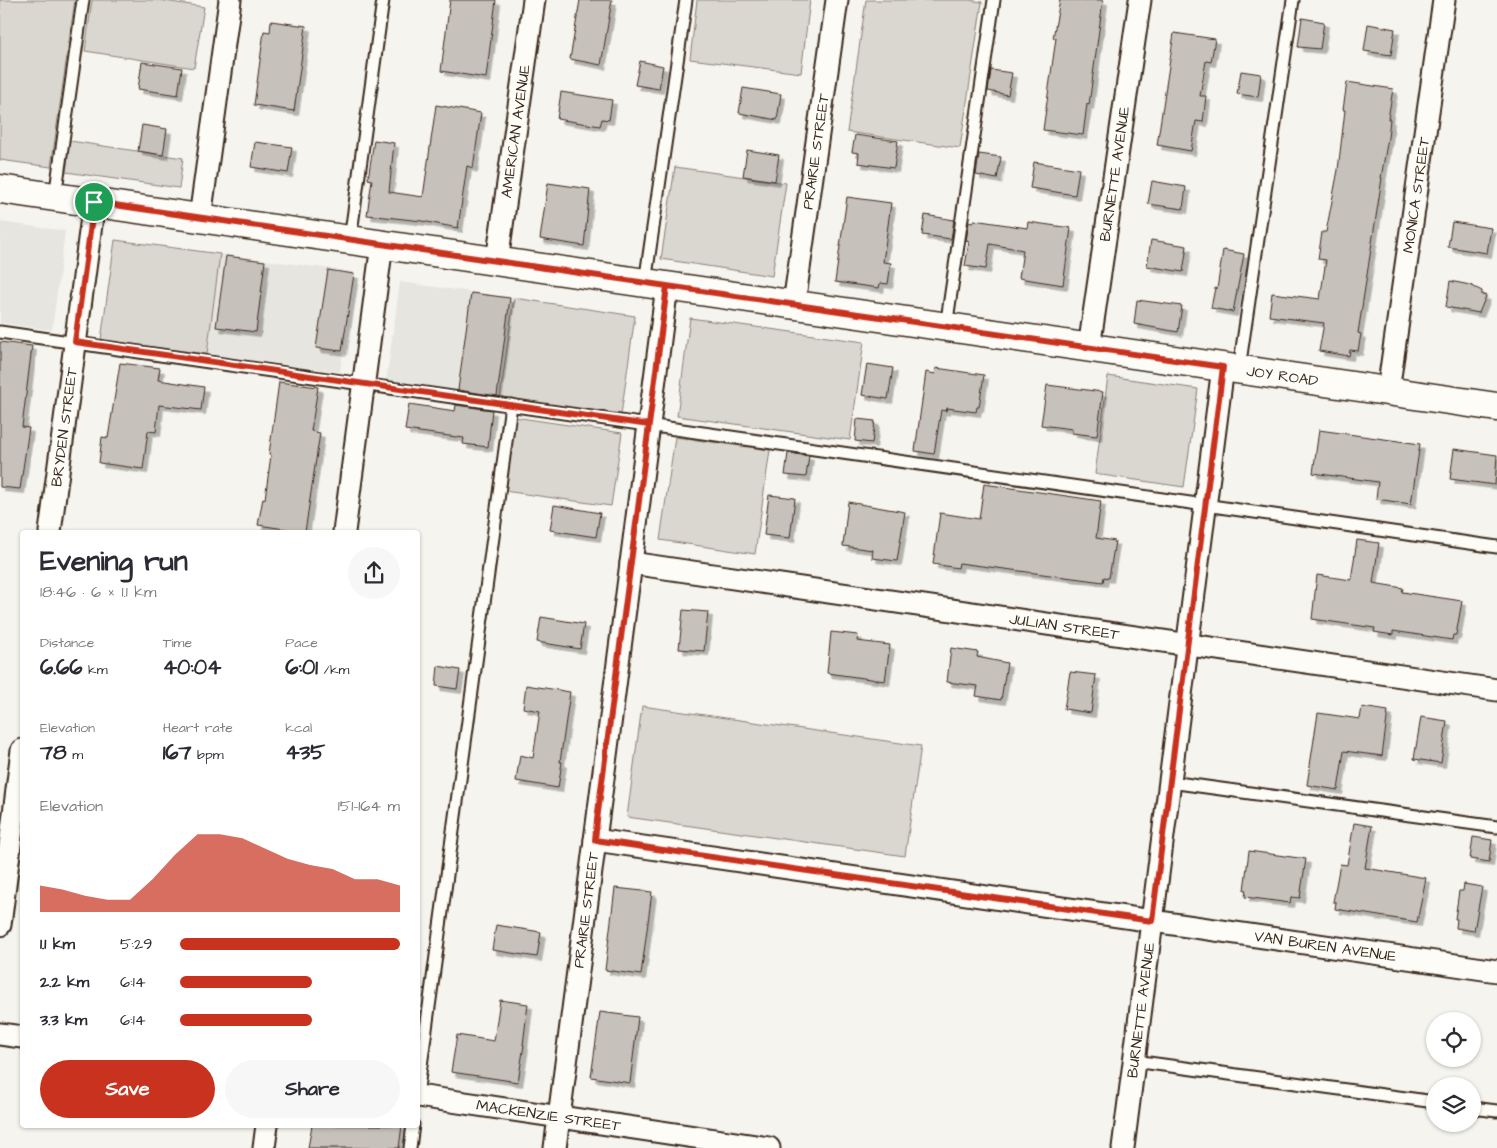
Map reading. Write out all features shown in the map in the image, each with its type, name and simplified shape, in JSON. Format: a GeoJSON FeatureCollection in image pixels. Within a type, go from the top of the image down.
{"type":"FeatureCollection","features":[{"type":"Feature","properties":{"kind":"street"},"geometry":{"type":"LineString","coordinates":[[200,218],[230,0]]}},
{"type":"Feature","properties":{"kind":"street","name":"AMERICAN AVENUE"},"geometry":{"type":"LineString","coordinates":[[497,261],[534,0]]}},
{"type":"Feature","properties":{"kind":"street","name":"PRAIRIE STREET"},"geometry":{"type":"LineString","coordinates":[[794,304],[838,0]]}},
{"type":"Feature","properties":{"kind":"street","name":"BURNETTE AVENUE"},"geometry":{"type":"LineString","coordinates":[[1089,348],[1140,0]]}},
{"type":"Feature","properties":{"kind":"street","name":"MONICA STREET"},"geometry":{"type":"LineString","coordinates":[[1388,391],[1444,0]]}},
{"type":"Feature","properties":{"kind":"street","name":"JOY ROAD"},"geometry":{"type":"LineString","coordinates":[[0,188],[1497,407]]}},
{"type":"Feature","properties":{"kind":"street","name":"BRYDEN STREET"},"geometry":{"type":"LineString","coordinates":[[50,530],[94,202]]}},
{"type":"Feature","properties":{"kind":"street"},"geometry":{"type":"LineString","coordinates":[[344,530],[382,244]]}},
{"type":"Feature","properties":{"kind":"street","name":"PRAIRIE STREET"},"geometry":{"type":"LineString","coordinates":[[555,1148],[649,425],[656,284]]}},
{"type":"Feature","properties":{"kind":"street","name":"BURNETTE AVENUE"},"geometry":{"type":"LineString","coordinates":[[1123,1148],[1206,505],[1231,368]]}},
{"type":"Feature","properties":{"kind":"street","name":"JULIAN STREET"},"geometry":{"type":"LineString","coordinates":[[631,563],[1497,690]]}},
{"type":"Feature","properties":{"kind":"street"},"geometry":{"type":"LineString","coordinates":[[0,925],[20,766]]}},
{"type":"Feature","properties":{"kind":"street","name":"VAN BUREN AVENUE"},"geometry":{"type":"LineString","coordinates":[[595,840],[1497,971]]}},
{"type":"Feature","properties":{"kind":"street"},"geometry":{"type":"LineString","coordinates":[[0,1034],[20,1037]]}},
{"type":"Feature","properties":{"kind":"street","name":"MACKENZIE STREET"},"geometry":{"type":"LineString","coordinates":[[420,1096],[770,1148]]}},
{"type":"Feature","properties":{"kind":"street"},"geometry":{"type":"LineString","coordinates":[[264,1148],[267,1128]]}},
{"type":"Feature","properties":{"kind":"lane"},"geometry":{"type":"LineString","coordinates":[[56,197],[83,0]]}},
{"type":"Feature","properties":{"kind":"lane"},"geometry":{"type":"LineString","coordinates":[[350,240],[383,0]]}},
{"type":"Feature","properties":{"kind":"lane"},"geometry":{"type":"LineString","coordinates":[[656,284],[686,0]]}},
{"type":"Feature","properties":{"kind":"lane"},"geometry":{"type":"LineString","coordinates":[[946,327],[994,0]]}},
{"type":"Feature","properties":{"kind":"lane"},"geometry":{"type":"LineString","coordinates":[[1231,368],[1293,0]]}},
{"type":"Feature","properties":{"kind":"lane"},"geometry":{"type":"LineString","coordinates":[[0,332],[1497,547]]}},
{"type":"Feature","properties":{"kind":"lane"},"geometry":{"type":"LineString","coordinates":[[420,1073],[511,405]]}},
{"type":"Feature","properties":{"kind":"lane"},"geometry":{"type":"LineString","coordinates":[[1170,782],[1497,827]]}},
{"type":"Feature","properties":{"kind":"lane"},"geometry":{"type":"LineString","coordinates":[[1134,1061],[1426,1101]]}},
{"type":"Feature","properties":{"kind":"lane"},"geometry":{"type":"LineString","coordinates":[[1481,1109],[1497,1111]]}},
{"type":"Feature","properties":{"kind":"lane"},"geometry":{"type":"LineString","coordinates":[[410,1148],[413,1128]]}},
{"type":"Feature","properties":{"kind":"shaded area"},"geometry":{"type":"Polygon","coordinates":[[[0,0],[75,0],[51,167],[0,160],[0,0]]]}},
{"type":"Feature","properties":{"kind":"shaded area"},"geometry":{"type":"Polygon","coordinates":[[[92,0],[158,0],[204,7],[194,68],[85,51],[92,0]]]}},
{"type":"Feature","properties":{"kind":"shaded area"},"geometry":{"type":"Polygon","coordinates":[[[697,0],[810,0],[801,73],[690,59],[697,0]]]}},
{"type":"Feature","properties":{"kind":"shaded area"},"geometry":{"type":"Polygon","coordinates":[[[866,0],[969,0],[982,2],[960,148],[847,132],[866,0]]]}},
{"type":"Feature","properties":{"kind":"shaded area"},"geometry":{"type":"Polygon","coordinates":[[[70,141],[183,158],[179,188],[66,172],[70,141]]]}},
{"type":"Feature","properties":{"kind":"shaded area"},"geometry":{"type":"Polygon","coordinates":[[[675,167],[786,183],[772,276],[661,259],[675,167]]]}},
{"type":"Feature","properties":{"kind":"shaded area"},"geometry":{"type":"Polygon","coordinates":[[[0,222],[65,231],[52,330],[0,323],[0,222]]]}},
{"type":"Feature","properties":{"kind":"shaded area"},"geometry":{"type":"Polygon","coordinates":[[[115,240],[220,254],[207,354],[101,340],[115,240]]]}},
{"type":"Feature","properties":{"kind":"shaded area"},"geometry":{"type":"Polygon","coordinates":[[[220,254],[354,272],[340,372],[207,354],[220,254]]]}},
{"type":"Feature","properties":{"kind":"shaded area"},"geometry":{"type":"Polygon","coordinates":[[[400,282],[514,298],[500,397],[386,382],[400,282]]]}},
{"type":"Feature","properties":{"kind":"shaded area"},"geometry":{"type":"Polygon","coordinates":[[[514,298],[635,316],[621,415],[500,397],[514,298]]]}},
{"type":"Feature","properties":{"kind":"shaded area"},"geometry":{"type":"Polygon","coordinates":[[[690,318],[864,342],[850,440],[677,416],[690,318]]]}},
{"type":"Feature","properties":{"kind":"shaded area"},"geometry":{"type":"Polygon","coordinates":[[[1108,376],[1198,389],[1184,487],[1095,474],[1108,376]]]}},
{"type":"Feature","properties":{"kind":"shaded area"},"geometry":{"type":"Polygon","coordinates":[[[514,417],[622,433],[611,506],[504,491],[514,417]]]}},
{"type":"Feature","properties":{"kind":"shaded area"},"geometry":{"type":"Polygon","coordinates":[[[675,437],[770,450],[755,554],[660,540],[675,437]]]}},
{"type":"Feature","properties":{"kind":"shaded area"},"geometry":{"type":"Polygon","coordinates":[[[642,706],[921,746],[905,856],[627,817],[642,706]]]}},
{"type":"Feature","properties":{"kind":"building"},"geometry":{"type":"Polygon","coordinates":[[[450,0],[496,0],[486,78],[441,71],[450,0]]]}},
{"type":"Feature","properties":{"kind":"building"},"geometry":{"type":"Polygon","coordinates":[[[580,0],[612,0],[601,65],[570,59],[580,0]]]}},
{"type":"Feature","properties":{"kind":"building"},"geometry":{"type":"Polygon","coordinates":[[[1060,0],[1103,0],[1089,105],[1087,104],[1083,135],[1043,130],[1056,38],[1053,38],[1060,0]]]}},
{"type":"Feature","properties":{"kind":"building"},"geometry":{"type":"Polygon","coordinates":[[[1302,18],[1324,22],[1320,49],[1298,47],[1302,18]]]}},
{"type":"Feature","properties":{"kind":"building"},"geometry":{"type":"Polygon","coordinates":[[[271,21],[306,26],[294,111],[254,105],[264,31],[270,32],[271,21]]]}},
{"type":"Feature","properties":{"kind":"building"},"geometry":{"type":"Polygon","coordinates":[[[1368,24],[1395,29],[1391,55],[1364,51],[1368,24]]]}},
{"type":"Feature","properties":{"kind":"building"},"geometry":{"type":"Polygon","coordinates":[[[1174,33],[1215,39],[1211,62],[1206,61],[1200,96],[1206,96],[1203,122],[1196,121],[1191,151],[1157,145],[1174,33]]]}},
{"type":"Feature","properties":{"kind":"building"},"geometry":{"type":"Polygon","coordinates":[[[640,61],[663,66],[659,89],[635,85],[640,61]]]}},
{"type":"Feature","properties":{"kind":"building"},"geometry":{"type":"Polygon","coordinates":[[[142,62],[182,68],[178,95],[138,89],[142,62]]]}},
{"type":"Feature","properties":{"kind":"building"},"geometry":{"type":"Polygon","coordinates":[[[991,70],[1012,73],[1008,95],[988,91],[991,70]]]}},
{"type":"Feature","properties":{"kind":"building"},"geometry":{"type":"Polygon","coordinates":[[[1241,71],[1261,74],[1258,97],[1237,94],[1241,71]]]}},
{"type":"Feature","properties":{"kind":"building"},"geometry":{"type":"Polygon","coordinates":[[[1347,82],[1393,89],[1388,119],[1390,119],[1388,138],[1358,333],[1361,334],[1358,351],[1350,350],[1349,356],[1319,351],[1324,323],[1269,316],[1272,293],[1320,299],[1326,260],[1318,259],[1322,232],[1326,232],[1338,170],[1347,82]]]}},
{"type":"Feature","properties":{"kind":"building"},"geometry":{"type":"Polygon","coordinates":[[[743,88],[781,94],[777,120],[739,113],[743,88]]]}},
{"type":"Feature","properties":{"kind":"building"},"geometry":{"type":"Polygon","coordinates":[[[561,92],[612,100],[609,120],[602,119],[600,126],[557,119],[561,92]]]}},
{"type":"Feature","properties":{"kind":"building"},"geometry":{"type":"Polygon","coordinates":[[[436,105],[481,113],[473,168],[467,166],[458,228],[422,221],[367,215],[372,180],[368,179],[374,140],[394,143],[389,192],[423,197],[436,105]]]}},
{"type":"Feature","properties":{"kind":"building"},"geometry":{"type":"Polygon","coordinates":[[[142,125],[167,129],[163,155],[138,151],[142,125]]]}},
{"type":"Feature","properties":{"kind":"building"},"geometry":{"type":"Polygon","coordinates":[[[855,135],[898,141],[894,168],[858,163],[859,153],[852,152],[855,135]]]}},
{"type":"Feature","properties":{"kind":"building"},"geometry":{"type":"Polygon","coordinates":[[[255,142],[292,147],[288,173],[251,167],[255,142]]]}},
{"type":"Feature","properties":{"kind":"building"},"geometry":{"type":"Polygon","coordinates":[[[747,150],[779,155],[775,181],[743,176],[747,150]]]}},
{"type":"Feature","properties":{"kind":"building"},"geometry":{"type":"Polygon","coordinates":[[[979,154],[1001,157],[997,179],[976,175],[979,154]]]}},
{"type":"Feature","properties":{"kind":"building"},"geometry":{"type":"Polygon","coordinates":[[[1034,162],[1079,169],[1075,195],[1030,188],[1034,162]]]}},
{"type":"Feature","properties":{"kind":"building"},"geometry":{"type":"Polygon","coordinates":[[[1152,181],[1186,187],[1183,209],[1148,204],[1152,181]]]}},
{"type":"Feature","properties":{"kind":"building"},"geometry":{"type":"Polygon","coordinates":[[[548,183],[590,189],[584,246],[540,239],[548,183]]]}},
{"type":"Feature","properties":{"kind":"building"},"geometry":{"type":"Polygon","coordinates":[[[847,197],[891,203],[883,262],[891,263],[888,284],[880,283],[879,288],[835,282],[847,197]]]}},
{"type":"Feature","properties":{"kind":"building"},"geometry":{"type":"Polygon","coordinates":[[[925,215],[954,220],[951,239],[922,235],[925,215]]]}},
{"type":"Feature","properties":{"kind":"building"},"geometry":{"type":"Polygon","coordinates":[[[974,220],[1027,228],[1028,222],[1071,228],[1063,285],[1019,278],[1023,250],[990,244],[986,269],[965,266],[969,242],[966,241],[969,222],[973,223],[974,220]]]}},
{"type":"Feature","properties":{"kind":"building"},"geometry":{"type":"Polygon","coordinates":[[[1452,222],[1491,228],[1487,253],[1448,247],[1452,222]]]}},
{"type":"Feature","properties":{"kind":"building"},"geometry":{"type":"Polygon","coordinates":[[[1151,240],[1187,246],[1183,272],[1147,266],[1151,240]]]}},
{"type":"Feature","properties":{"kind":"building"},"geometry":{"type":"Polygon","coordinates":[[[1223,250],[1244,254],[1233,312],[1211,308],[1215,288],[1217,289],[1223,250]]]}},
{"type":"Feature","properties":{"kind":"building"},"geometry":{"type":"Polygon","coordinates":[[[226,256],[265,261],[256,332],[216,327],[226,256]]]}},
{"type":"Feature","properties":{"kind":"building"},"geometry":{"type":"Polygon","coordinates":[[[328,270],[354,274],[342,351],[316,348],[328,270]]]}},
{"type":"Feature","properties":{"kind":"building"},"geometry":{"type":"Polygon","coordinates":[[[1450,281],[1470,285],[1482,291],[1482,295],[1486,296],[1479,313],[1446,307],[1450,281]]]}},
{"type":"Feature","properties":{"kind":"building"},"geometry":{"type":"Polygon","coordinates":[[[471,293],[510,298],[497,396],[458,390],[471,293]]]}},
{"type":"Feature","properties":{"kind":"building"},"geometry":{"type":"Polygon","coordinates":[[[1137,300],[1182,306],[1178,332],[1134,324],[1137,300]]]}},
{"type":"Feature","properties":{"kind":"building"},"geometry":{"type":"Polygon","coordinates":[[[0,342],[32,346],[22,427],[29,428],[20,489],[0,487],[0,342]]]}},
{"type":"Feature","properties":{"kind":"building"},"geometry":{"type":"Polygon","coordinates":[[[120,363],[160,368],[158,380],[204,387],[201,410],[159,405],[156,432],[148,431],[143,469],[99,463],[102,437],[108,438],[120,363]]]}},
{"type":"Feature","properties":{"kind":"building"},"geometry":{"type":"Polygon","coordinates":[[[867,364],[893,368],[888,399],[862,395],[867,364]]]}},
{"type":"Feature","properties":{"kind":"building"},"geometry":{"type":"Polygon","coordinates":[[[936,368],[984,375],[979,407],[977,407],[976,412],[947,408],[946,411],[941,410],[934,454],[915,451],[926,372],[935,374],[936,368]]]}},
{"type":"Feature","properties":{"kind":"building"},"geometry":{"type":"Polygon","coordinates":[[[279,382],[318,387],[311,431],[320,433],[305,530],[258,525],[263,498],[265,499],[271,455],[269,454],[279,382]]]}},
{"type":"Feature","properties":{"kind":"building"},"geometry":{"type":"Polygon","coordinates":[[[1047,385],[1103,392],[1097,436],[1072,433],[1072,429],[1041,425],[1047,385]]]}},
{"type":"Feature","properties":{"kind":"building"},"geometry":{"type":"Polygon","coordinates":[[[409,404],[455,411],[456,405],[492,410],[488,447],[463,444],[464,438],[405,430],[409,404]]]}},
{"type":"Feature","properties":{"kind":"building"},"geometry":{"type":"Polygon","coordinates":[[[857,419],[875,421],[872,443],[855,441],[857,419]]]}},
{"type":"Feature","properties":{"kind":"building"},"geometry":{"type":"Polygon","coordinates":[[[1319,430],[1420,444],[1411,504],[1376,499],[1378,482],[1313,473],[1319,430]]]}},
{"type":"Feature","properties":{"kind":"building"},"geometry":{"type":"Polygon","coordinates":[[[1454,449],[1497,455],[1495,485],[1450,479],[1454,449]]]}},
{"type":"Feature","properties":{"kind":"building"},"geometry":{"type":"Polygon","coordinates":[[[788,453],[809,456],[806,477],[785,475],[788,453]]]}},
{"type":"Feature","properties":{"kind":"building"},"geometry":{"type":"Polygon","coordinates":[[[984,484],[1101,501],[1096,538],[1115,541],[1109,578],[1104,577],[1103,582],[959,563],[958,568],[933,564],[940,513],[979,519],[984,484]]]}},
{"type":"Feature","properties":{"kind":"building"},"geometry":{"type":"Polygon","coordinates":[[[769,495],[795,498],[790,538],[764,535],[769,495]]]}},
{"type":"Feature","properties":{"kind":"building"},"geometry":{"type":"Polygon","coordinates":[[[848,502],[905,512],[897,561],[872,558],[873,550],[843,546],[848,502]]]}},
{"type":"Feature","properties":{"kind":"building"},"geometry":{"type":"Polygon","coordinates":[[[554,505],[600,513],[596,537],[550,530],[554,505]]]}},
{"type":"Feature","properties":{"kind":"building"},"geometry":{"type":"Polygon","coordinates":[[[1357,540],[1379,543],[1373,583],[1403,588],[1402,592],[1462,601],[1456,635],[1453,635],[1452,640],[1393,631],[1393,635],[1374,632],[1375,628],[1312,619],[1317,575],[1351,580],[1357,540]]]}},
{"type":"Feature","properties":{"kind":"building"},"geometry":{"type":"Polygon","coordinates":[[[683,610],[708,612],[704,651],[679,649],[683,610]]]}},
{"type":"Feature","properties":{"kind":"building"},"geometry":{"type":"Polygon","coordinates":[[[541,617],[584,624],[580,649],[537,642],[541,617]]]}},
{"type":"Feature","properties":{"kind":"building"},"geometry":{"type":"Polygon","coordinates":[[[831,632],[858,635],[857,641],[890,645],[885,681],[827,673],[831,632]]]}},
{"type":"Feature","properties":{"kind":"building"},"geometry":{"type":"Polygon","coordinates":[[[951,648],[978,652],[977,657],[1007,663],[1001,700],[976,696],[978,686],[947,682],[951,648]]]}},
{"type":"Feature","properties":{"kind":"building"},"geometry":{"type":"Polygon","coordinates":[[[438,666],[460,670],[457,689],[436,686],[438,666]]]}},
{"type":"Feature","properties":{"kind":"building"},"geometry":{"type":"Polygon","coordinates":[[[1070,672],[1096,675],[1091,713],[1064,709],[1070,672]]]}},
{"type":"Feature","properties":{"kind":"building"},"geometry":{"type":"Polygon","coordinates":[[[526,685],[570,692],[558,788],[516,781],[520,755],[533,758],[540,711],[523,708],[526,685]]]}},
{"type":"Feature","properties":{"kind":"building"},"geometry":{"type":"Polygon","coordinates":[[[1362,707],[1388,711],[1382,756],[1344,751],[1338,790],[1307,785],[1318,713],[1360,719],[1362,707]]]}},
{"type":"Feature","properties":{"kind":"building"},"geometry":{"type":"Polygon","coordinates":[[[1421,717],[1447,721],[1441,763],[1414,759],[1421,717]]]}},
{"type":"Feature","properties":{"kind":"building"},"geometry":{"type":"Polygon","coordinates":[[[1354,823],[1372,826],[1365,868],[1426,878],[1417,922],[1335,909],[1336,902],[1333,902],[1340,864],[1347,865],[1354,823]]]}},
{"type":"Feature","properties":{"kind":"building"},"geometry":{"type":"Polygon","coordinates":[[[1473,837],[1492,840],[1489,862],[1470,859],[1473,837]]]}},
{"type":"Feature","properties":{"kind":"building"},"geometry":{"type":"Polygon","coordinates":[[[1249,851],[1306,859],[1300,898],[1291,897],[1290,903],[1245,897],[1246,890],[1244,890],[1249,851]]]}},
{"type":"Feature","properties":{"kind":"building"},"geometry":{"type":"Polygon","coordinates":[[[1464,884],[1482,887],[1474,931],[1456,928],[1457,919],[1455,919],[1459,891],[1463,891],[1464,884]]]}},
{"type":"Feature","properties":{"kind":"building"},"geometry":{"type":"Polygon","coordinates":[[[615,888],[652,892],[641,975],[605,970],[615,888]]]}},
{"type":"Feature","properties":{"kind":"building"},"geometry":{"type":"Polygon","coordinates":[[[496,925],[541,932],[537,957],[492,950],[496,925]]]}},
{"type":"Feature","properties":{"kind":"building"},"geometry":{"type":"Polygon","coordinates":[[[500,1000],[528,1004],[518,1082],[451,1072],[457,1035],[494,1041],[500,1000]]]}},
{"type":"Feature","properties":{"kind":"building"},"geometry":{"type":"Polygon","coordinates":[[[600,1012],[638,1017],[630,1083],[591,1077],[600,1012]]]}},
{"type":"Feature","properties":{"kind":"building"},"geometry":{"type":"Polygon","coordinates":[[[311,1128],[402,1128],[399,1148],[308,1148],[311,1128]]]}},
{"type":"Feature","properties":{"kind":"route"},"geometry":{"type":"LineString","coordinates":[[94,202],[75,342],[649,425],[667,286],[1223,367],[1152,921],[595,840],[597,820],[634,542],[667,286],[94,202]]}}]}
